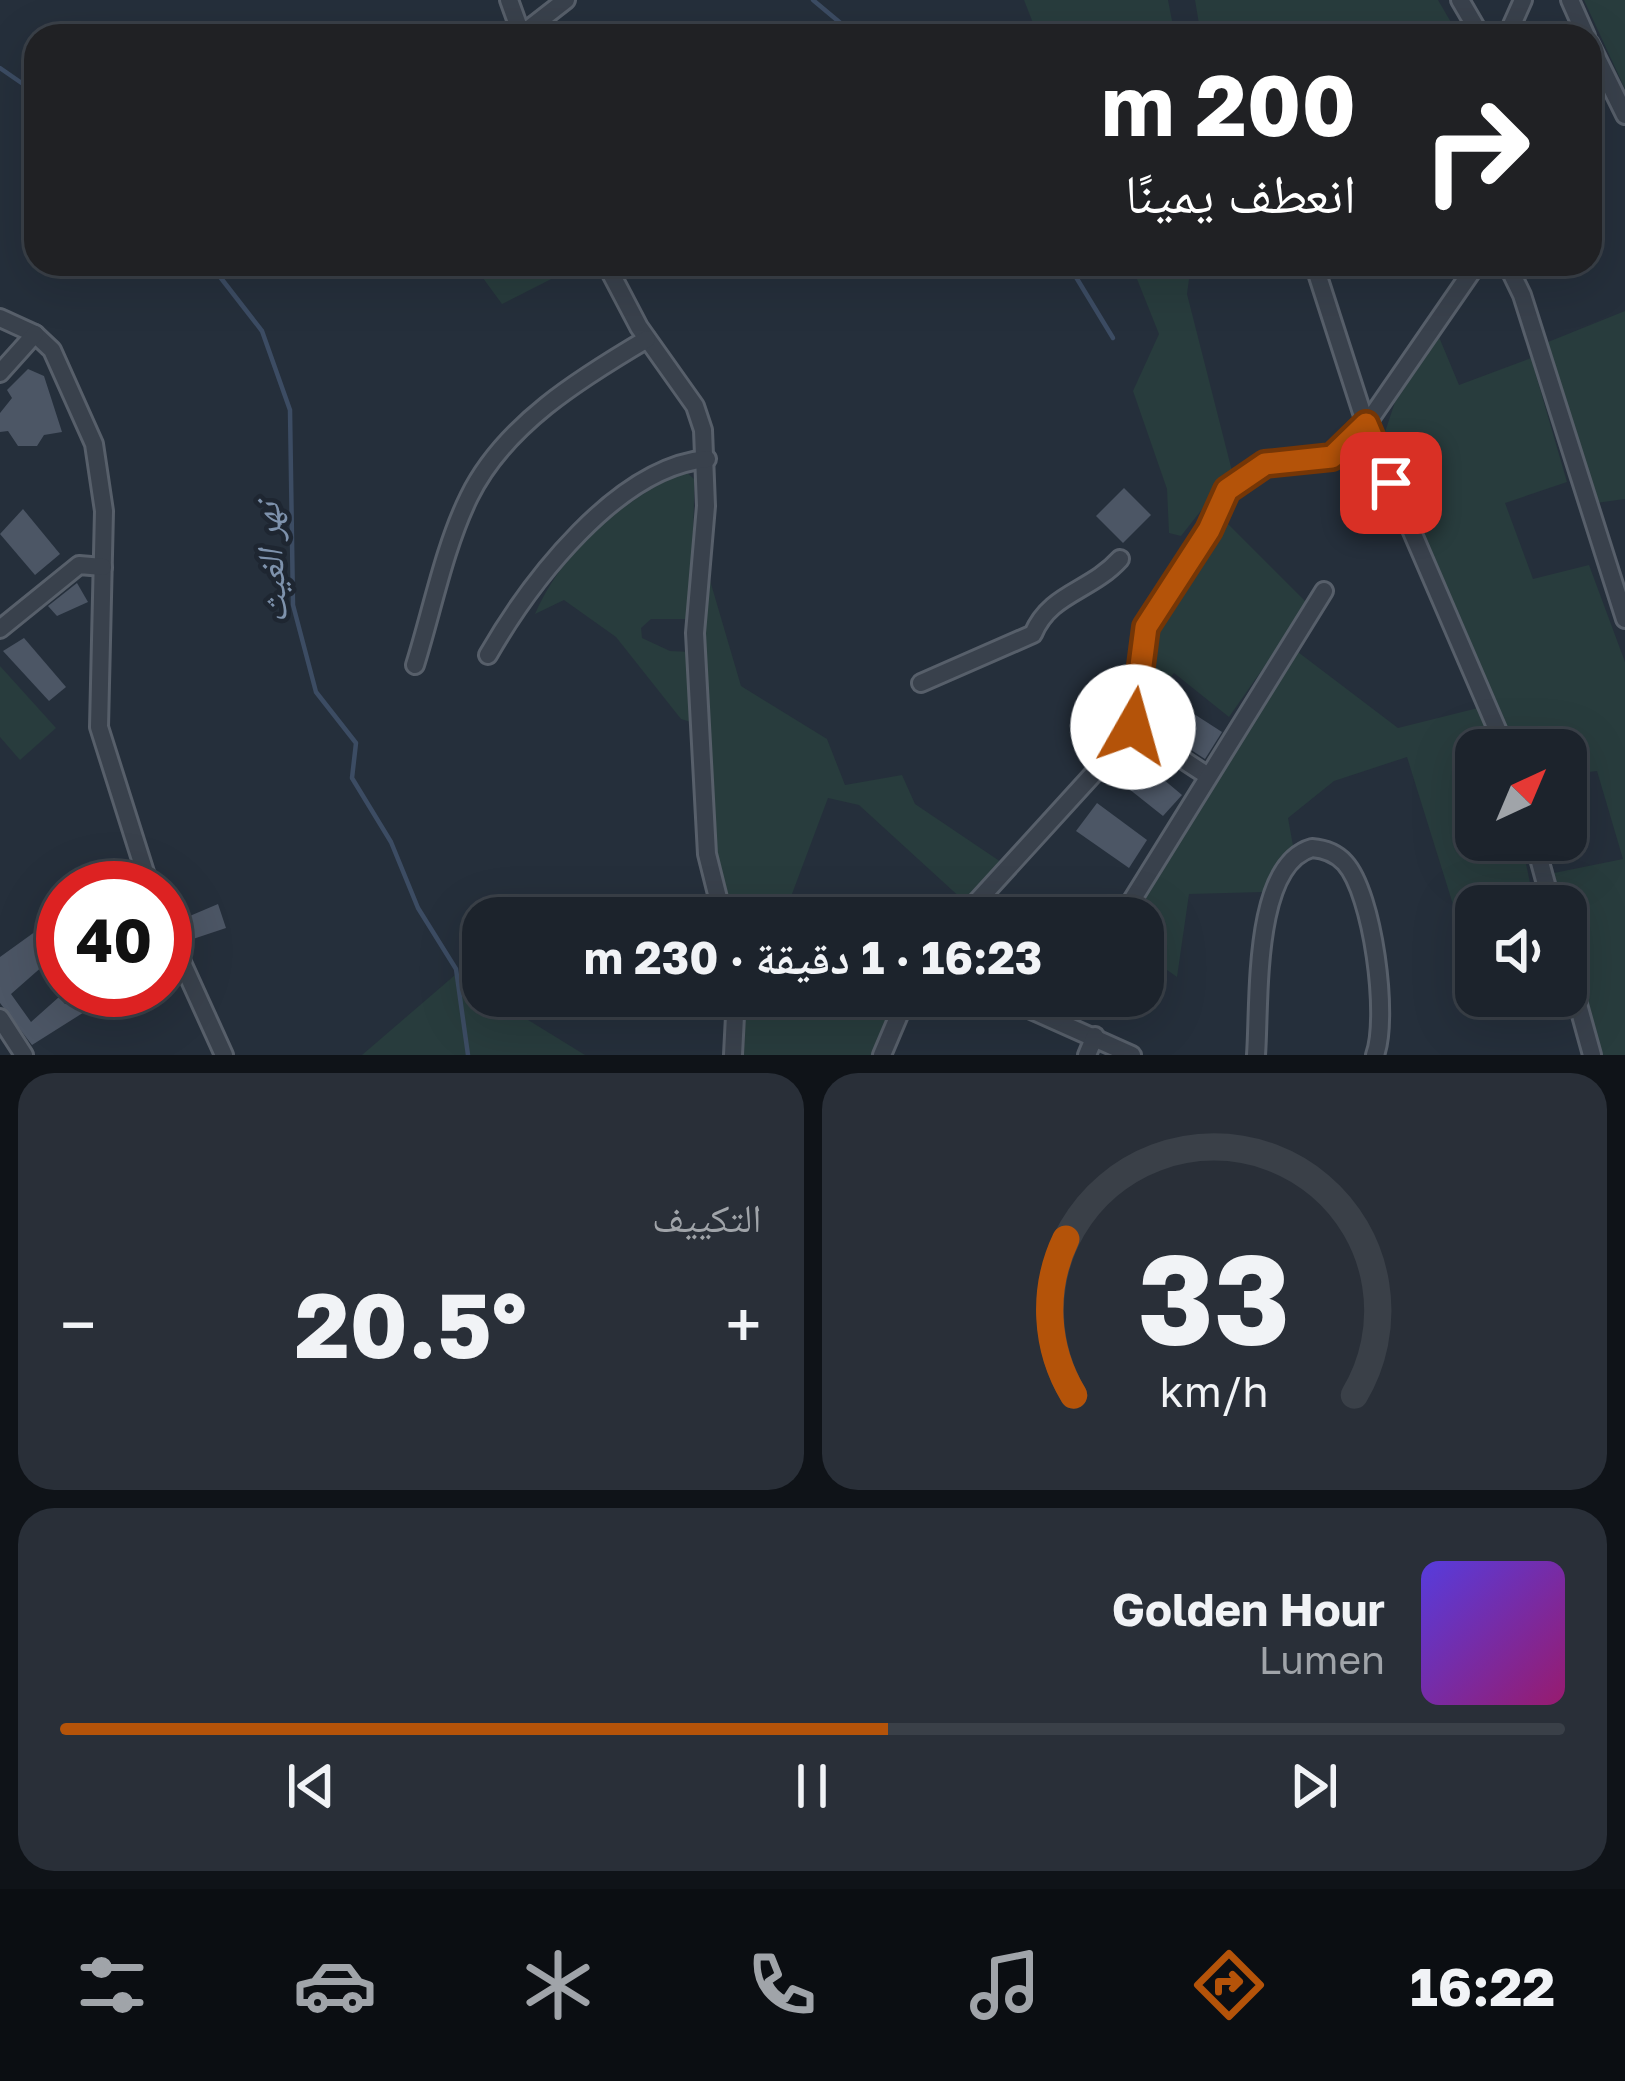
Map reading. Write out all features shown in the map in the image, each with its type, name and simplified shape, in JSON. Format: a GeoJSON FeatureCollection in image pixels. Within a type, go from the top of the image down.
{"type":"FeatureCollection","features":[{"type":"Feature","properties":{"kind":"street"},"geometry":{"type":"LineString","coordinates":[[535,24],[566,0]]}},
{"type":"Feature","properties":{"kind":"street"},"geometry":{"type":"LineString","coordinates":[[1602,68],[1625,115]]}},
{"type":"Feature","properties":{"kind":"street"},"geometry":{"type":"LineString","coordinates":[[613,276],[647,339],[695,406],[707,459],[695,633],[707,854],[718,897]]}},
{"type":"Feature","properties":{"kind":"street"},"geometry":{"type":"LineString","coordinates":[[1317,276],[1366,424],[1497,729]]}},
{"type":"Feature","properties":{"kind":"street"},"geometry":{"type":"LineString","coordinates":[[981,897],[1133,727],[1146,627],[1209,530],[1227,490],[1265,464],[1332,457],[1366,424],[1469,276]]}},
{"type":"Feature","properties":{"kind":"street"},"geometry":{"type":"LineString","coordinates":[[1513,276],[1625,619]]}},
{"type":"Feature","properties":{"kind":"street"},"geometry":{"type":"LineString","coordinates":[[0,318],[35,334],[65,371],[89,427],[104,511],[98,727],[141,861]]}},
{"type":"Feature","properties":{"kind":"street"},"geometry":{"type":"LineString","coordinates":[[0,373],[35,334]]}},
{"type":"Feature","properties":{"kind":"street"},"geometry":{"type":"LineString","coordinates":[[415,665],[458,527],[479,479],[562,392],[647,339]]}},
{"type":"Feature","properties":{"kind":"street"},"geometry":{"type":"LineString","coordinates":[[488,655],[520,603],[604,509],[665,469],[707,459]]}},
{"type":"Feature","properties":{"kind":"street"},"geometry":{"type":"LineString","coordinates":[[921,683],[1033,634],[1043,609],[1105,575],[1120,559]]}},
{"type":"Feature","properties":{"kind":"street"},"geometry":{"type":"LineString","coordinates":[[0,629],[79,565],[103,567]]}},
{"type":"Feature","properties":{"kind":"street"},"geometry":{"type":"LineString","coordinates":[[1134,897],[1324,591]]}},
{"type":"Feature","properties":{"kind":"street"},"geometry":{"type":"LineString","coordinates":[[1133,727],[1208,776]]}},
{"type":"Feature","properties":{"kind":"street"},"geometry":{"type":"LineString","coordinates":[[1256,1055],[1269,893],[1291,858],[1312,848],[1342,860],[1353,877],[1381,1001],[1375,1055]]}},
{"type":"Feature","properties":{"kind":"street"},"geometry":{"type":"LineString","coordinates":[[192,984],[224,1055]]}},
{"type":"Feature","properties":{"kind":"street"},"geometry":{"type":"LineString","coordinates":[[734,1055],[735,1017]]}},
{"type":"Feature","properties":{"kind":"street"},"geometry":{"type":"LineString","coordinates":[[882,1055],[899,1017]]}},
{"type":"Feature","properties":{"kind":"street"},"geometry":{"type":"LineString","coordinates":[[1581,1017],[1592,1055]]}},
{"type":"Feature","properties":{"kind":"street"},"geometry":{"type":"LineString","coordinates":[[0,1018],[24,1055]]}},
{"type":"Feature","properties":{"kind":"street"},"geometry":{"type":"LineString","coordinates":[[1057,1018],[1132,1055]]}},
{"type":"Feature","properties":{"kind":"street"},"geometry":{"type":"LineString","coordinates":[[1088,1055],[1095,1036]]}},
{"type":"Feature","properties":{"kind":"green space"},"geometry":{"type":"Polygon","coordinates":[[[1024,0],[1168,0],[1173,24],[1033,24],[1024,0]]]}},
{"type":"Feature","properties":{"kind":"green space"},"geometry":{"type":"Polygon","coordinates":[[[1195,0],[1438,0],[1452,24],[1199,24],[1195,0]]]}},
{"type":"Feature","properties":{"kind":"green space"},"geometry":{"type":"Polygon","coordinates":[[[1584,0],[1625,0],[1625,89],[1602,39],[1602,24],[1595,24],[1584,0]]]}},
{"type":"Feature","properties":{"kind":"green space"},"geometry":{"type":"Polygon","coordinates":[[[481,276],[557,276],[502,304],[481,276]]]}},
{"type":"Feature","properties":{"kind":"green space"},"geometry":{"type":"Polygon","coordinates":[[[1136,276],[1189,276],[1187,294],[1232,471],[1181,536],[1169,533],[1167,489],[1133,391],[1159,334],[1136,276]]]}},
{"type":"Feature","properties":{"kind":"green space"},"geometry":{"type":"Polygon","coordinates":[[[1625,311],[1625,499],[1596,503],[1548,342],[1625,311]]]}},
{"type":"Feature","properties":{"kind":"green space"},"geometry":{"type":"Polygon","coordinates":[[[1439,337],[1459,385],[1531,358],[1567,482],[1505,503],[1533,579],[1589,565],[1625,662],[1625,1055],[1602,1055],[1587,998],[1587,885],[1557,885],[1554,873],[1623,859],[1597,771],[1587,772],[1587,729],[1505,729],[1381,444],[1395,402],[1439,337]]]}},
{"type":"Feature","properties":{"kind":"green space"},"geometry":{"type":"Polygon","coordinates":[[[685,471],[694,479],[692,619],[651,619],[641,628],[642,638],[670,651],[691,652],[694,723],[681,719],[616,637],[564,600],[535,614],[562,568],[597,529],[639,497],[685,471]]]}},
{"type":"Feature","properties":{"kind":"green space"},"geometry":{"type":"Polygon","coordinates":[[[1225,521],[1308,604],[1229,717],[1174,673],[1146,710],[1151,655],[1165,608],[1190,565],[1225,521]]]}},
{"type":"Feature","properties":{"kind":"green space"},"geometry":{"type":"Polygon","coordinates":[[[709,577],[741,686],[827,739],[845,785],[902,775],[915,804],[1001,862],[968,897],[960,897],[859,805],[828,798],[791,897],[727,897],[711,822],[701,616],[709,577]]]}},
{"type":"Feature","properties":{"kind":"green space"},"geometry":{"type":"Polygon","coordinates":[[[1294,649],[1398,728],[1478,708],[1486,729],[1455,729],[1455,861],[1525,861],[1531,885],[1455,885],[1455,911],[1407,757],[1334,781],[1288,818],[1294,851],[1281,860],[1264,892],[1189,894],[1177,977],[1164,968],[1164,897],[1140,897],[1294,649]]]}},
{"type":"Feature","properties":{"kind":"green space"},"geometry":{"type":"Polygon","coordinates":[[[0,666],[56,728],[20,760],[0,737],[0,666]]]}},
{"type":"Feature","properties":{"kind":"green space"},"geometry":{"type":"Polygon","coordinates":[[[455,975],[462,979],[462,1017],[523,1017],[585,1055],[362,1055],[455,975]]]}},
{"type":"Feature","properties":{"kind":"green space"},"geometry":{"type":"Polygon","coordinates":[[[745,1017],[893,1017],[878,1055],[744,1055],[745,1017]]]}},
{"type":"Feature","properties":{"kind":"building"},"geometry":{"type":"Polygon","coordinates":[[[28,369],[44,376],[62,432],[44,435],[37,446],[18,446],[8,431],[0,432],[0,413],[12,398],[7,390],[28,369]]]}},
{"type":"Feature","properties":{"kind":"building"},"geometry":{"type":"Polygon","coordinates":[[[1124,488],[1151,515],[1123,543],[1096,516],[1124,488]]]}},
{"type":"Feature","properties":{"kind":"building"},"geometry":{"type":"Polygon","coordinates":[[[23,509],[60,554],[35,575],[0,534],[23,509]]]}},
{"type":"Feature","properties":{"kind":"building"},"geometry":{"type":"Polygon","coordinates":[[[77,583],[88,602],[57,616],[48,606],[77,583]]]}},
{"type":"Feature","properties":{"kind":"building"},"geometry":{"type":"Polygon","coordinates":[[[24,638],[66,687],[49,701],[3,651],[24,638]]]}},
{"type":"Feature","properties":{"kind":"building"},"geometry":{"type":"Polygon","coordinates":[[[1177,703],[1222,732],[1205,759],[1159,729],[1177,703]]]}},
{"type":"Feature","properties":{"kind":"building"},"geometry":{"type":"Polygon","coordinates":[[[1138,758],[1182,795],[1163,816],[1119,781],[1138,758]]]}},
{"type":"Feature","properties":{"kind":"building"},"geometry":{"type":"Polygon","coordinates":[[[1097,803],[1147,840],[1129,868],[1076,831],[1097,803]]]}},
{"type":"Feature","properties":{"kind":"building"},"geometry":{"type":"Polygon","coordinates":[[[218,904],[226,928],[193,939],[192,915],[218,904]]]}},
{"type":"Feature","properties":{"kind":"building"},"geometry":{"type":"Polygon","coordinates":[[[36,931],[36,972],[11,994],[31,1022],[37,1017],[76,1017],[32,1045],[0,1003],[0,957],[36,931]]]}},
{"type":"Feature","properties":{"kind":"waterway"},"geometry":{"type":"LineString","coordinates":[[813,0],[842,24]]}},
{"type":"Feature","properties":{"kind":"waterway","name":"نهر الغيث"},"geometry":{"type":"LineString","coordinates":[[0,68],[24,85]]}},
{"type":"Feature","properties":{"kind":"waterway","name":"نهر الغيث"},"geometry":{"type":"LineString","coordinates":[[219,276],[262,331],[290,410],[293,605],[316,692],[356,743],[352,778],[391,842],[418,908],[456,969],[468,1055]]}},
{"type":"Feature","properties":{"kind":"waterway"},"geometry":{"type":"LineString","coordinates":[[1075,276],[1113,338]]}},
{"type":"Feature","properties":{"kind":"route"},"geometry":{"type":"LineString","coordinates":[[1133,727],[1146,627],[1236,480],[1265,464],[1332,457],[1366,424],[1391,483]]}}]}
